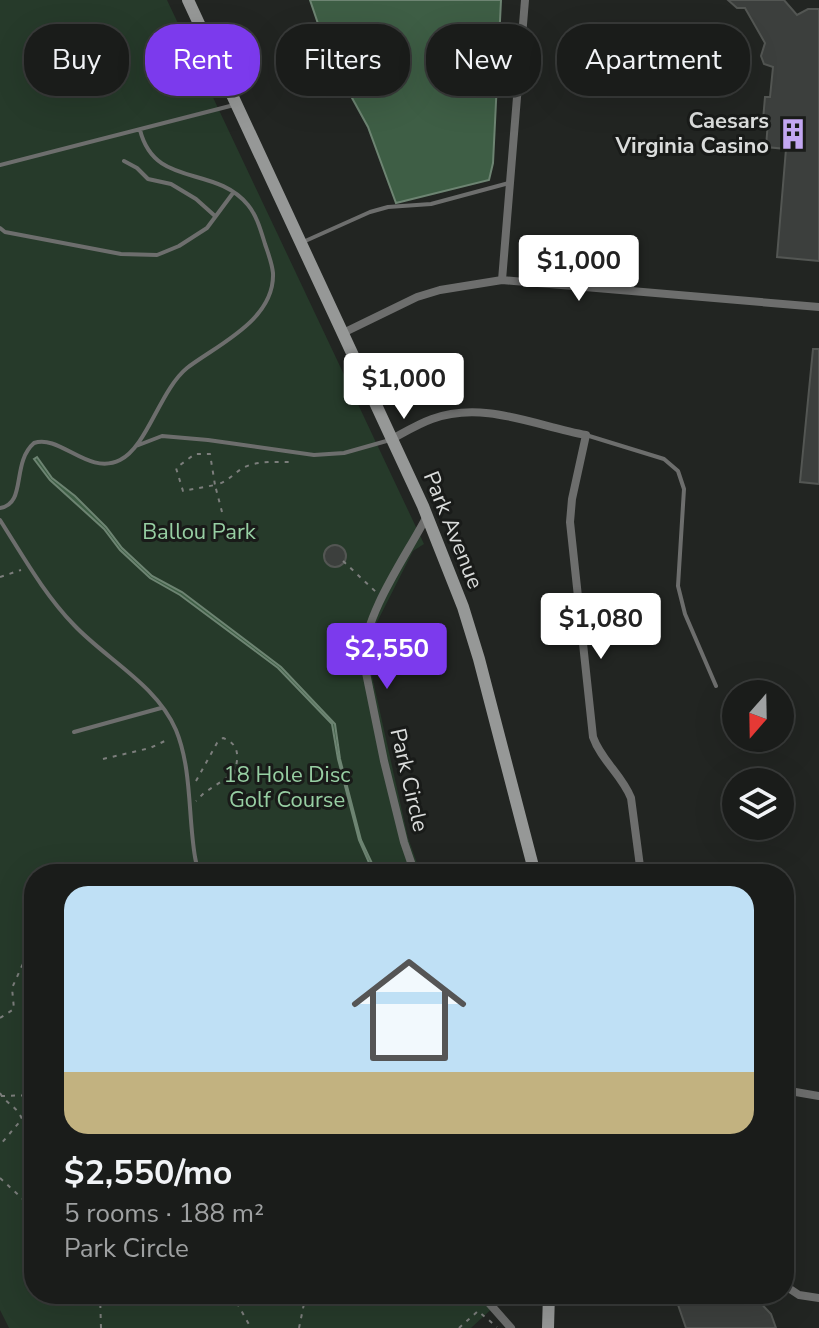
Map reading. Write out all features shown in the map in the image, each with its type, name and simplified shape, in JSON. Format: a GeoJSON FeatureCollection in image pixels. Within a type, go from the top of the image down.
{"type":"FeatureCollection","features":[{"type":"Feature","properties":{"kind":"main road","name":"Park Avenue"},"geometry":{"type":"LineString","coordinates":[[188,0],[427,516],[463,607],[479,659],[532,864]]}},
{"type":"Feature","properties":{"kind":"main road"},"geometry":{"type":"LineString","coordinates":[[548,1328],[549,1304]]}},
{"type":"Feature","properties":{"kind":"street"},"geometry":{"type":"LineString","coordinates":[[502,280],[525,0]]}},
{"type":"Feature","properties":{"kind":"street"},"geometry":{"type":"LineString","coordinates":[[343,333],[417,297],[463,285],[502,280],[819,307]]}},
{"type":"Feature","properties":{"kind":"street"},"geometry":{"type":"LineString","coordinates":[[392,439],[429,420],[473,412],[526,420],[586,435],[570,522],[593,737],[602,757],[627,788],[631,798],[640,864]]}},
{"type":"Feature","properties":{"kind":"street","name":"Park Circle"},"geometry":{"type":"LineString","coordinates":[[412,864],[384,761],[363,658],[373,616],[427,516]]}},
{"type":"Feature","properties":{"kind":"street"},"geometry":{"type":"LineString","coordinates":[[794,1092],[819,1096]]}},
{"type":"Feature","properties":{"kind":"street"},"geometry":{"type":"LineString","coordinates":[[794,1292],[819,1298]]}},
{"type":"Feature","properties":{"kind":"street"},"geometry":{"type":"LineString","coordinates":[[490,1304],[511,1328]]}},
{"type":"Feature","properties":{"kind":"lane"},"geometry":{"type":"LineString","coordinates":[[0,165],[237,104]]}},
{"type":"Feature","properties":{"kind":"lane"},"geometry":{"type":"LineString","coordinates":[[0,508],[8,507],[16,497],[19,469],[34,443],[46,441],[74,456],[105,464],[123,459],[135,446],[179,375],[240,332],[269,294],[273,273],[263,236],[250,207],[217,182],[163,166],[147,151],[140,130]]}},
{"type":"Feature","properties":{"kind":"lane"},"geometry":{"type":"LineString","coordinates":[[124,161],[148,179],[171,184],[196,199],[215,216]]}},
{"type":"Feature","properties":{"kind":"lane"},"geometry":{"type":"LineString","coordinates":[[301,243],[370,212],[388,207],[431,204],[509,183]]}},
{"type":"Feature","properties":{"kind":"lane"},"geometry":{"type":"LineString","coordinates":[[0,228],[5,232],[121,254],[157,255],[179,246],[207,228],[233,192]]}},
{"type":"Feature","properties":{"kind":"lane"},"geometry":{"type":"LineString","coordinates":[[586,435],[664,459],[678,471],[684,489],[678,586],[685,614],[716,686]]}},
{"type":"Feature","properties":{"kind":"lane"},"geometry":{"type":"LineString","coordinates":[[135,446],[162,436],[314,455],[344,453],[392,439]]}},
{"type":"Feature","properties":{"kind":"lane"},"geometry":{"type":"LineString","coordinates":[[0,520],[29,566],[71,622],[147,691],[178,736],[197,864]]}},
{"type":"Feature","properties":{"kind":"lane"},"geometry":{"type":"LineString","coordinates":[[74,732],[161,708]]}},
{"type":"Feature","properties":{"kind":"path"},"geometry":{"type":"LineString","coordinates":[[222,512],[215,485],[210,454],[195,454],[176,468],[183,491],[215,485],[226,483],[236,472],[249,465],[292,462]]}},
{"type":"Feature","properties":{"kind":"path"},"geometry":{"type":"LineString","coordinates":[[343,561],[372,590],[384,597]]}},
{"type":"Feature","properties":{"kind":"path"},"geometry":{"type":"LineString","coordinates":[[0,577],[29,566]]}},
{"type":"Feature","properties":{"kind":"path"},"geometry":{"type":"LineString","coordinates":[[103,759],[150,748],[178,736]]}},
{"type":"Feature","properties":{"kind":"path"},"geometry":{"type":"LineString","coordinates":[[188,795],[217,743],[223,738],[234,745],[238,754],[234,773],[204,793],[190,808]]}},
{"type":"Feature","properties":{"kind":"path"},"geometry":{"type":"LineString","coordinates":[[0,1018],[14,1009],[12,988],[24,961]]}},
{"type":"Feature","properties":{"kind":"path"},"geometry":{"type":"LineString","coordinates":[[0,1095],[24,1095]]}},
{"type":"Feature","properties":{"kind":"path"},"geometry":{"type":"LineString","coordinates":[[0,1095],[18,1108],[22,1119],[0,1145]]}},
{"type":"Feature","properties":{"kind":"path"},"geometry":{"type":"LineString","coordinates":[[0,1178],[24,1200]]}},
{"type":"Feature","properties":{"kind":"path"},"geometry":{"type":"LineString","coordinates":[[100,1304],[101,1328]]}},
{"type":"Feature","properties":{"kind":"path"},"geometry":{"type":"LineString","coordinates":[[238,1304],[251,1328]]}},
{"type":"Feature","properties":{"kind":"path"},"geometry":{"type":"LineString","coordinates":[[299,1328],[304,1304]]}},
{"type":"Feature","properties":{"kind":"path"},"geometry":{"type":"LineString","coordinates":[[459,1328],[478,1311],[498,1328]]}},
{"type":"Feature","properties":{"kind":"green space","name":"Ballou Park"},"geometry":{"type":"Polygon","coordinates":[[[0,0],[167,0],[178,24],[145,24],[145,96],[212,96],[424,544],[413,551],[372,632],[369,647],[372,676],[408,838],[417,864],[24,864],[24,1304],[497,1304],[471,1328],[9,1328],[0,1310],[0,0]]]}},
{"type":"Feature","properties":{"kind":"shaded area"},"geometry":{"type":"Polygon","coordinates":[[[310,0],[501,0],[500,24],[426,24],[426,96],[496,96],[493,163],[489,180],[396,203],[368,127],[351,96],[410,96],[410,24],[318,24],[310,0]]]}},
{"type":"Feature","properties":{"kind":"shaded area"},"geometry":{"type":"Polygon","coordinates":[[[37,457],[52,478],[75,496],[152,576],[182,592],[281,667],[335,724],[340,759],[361,840],[372,864],[359,840],[338,759],[332,724],[278,668],[180,595],[150,578],[120,550],[104,529],[50,480],[34,459],[37,457]]]}},
{"type":"Feature","properties":{"kind":"building","name":"Caesars Virginia Casino"},"geometry":{"type":"Polygon","coordinates":[[[728,0],[784,0],[797,15],[808,9],[819,9],[819,261],[777,257],[786,149],[766,147],[768,121],[763,120],[765,97],[770,97],[773,67],[764,64],[761,56],[765,43],[745,8],[737,8],[728,0]]]}},
{"type":"Feature","properties":{"kind":"building"},"geometry":{"type":"Polygon","coordinates":[[[813,349],[819,349],[819,484],[800,482],[813,349]]]}},
{"type":"Feature","properties":{"kind":"building"},"geometry":{"type":"Polygon","coordinates":[[[335,545],[346,556],[335,567],[324,556],[335,545]]]}},
{"type":"Feature","properties":{"kind":"building"},"geometry":{"type":"Polygon","coordinates":[[[678,1304],[762,1304],[771,1314],[776,1328],[686,1328],[678,1304]]]}},
{"type":"Feature","properties":{"kind":"place","name":"Caesars Virginia Casino"},"geometry":{"type":"Point","coordinates":[793,134]}},
{"type":"Feature","properties":{"kind":"park label","name":"18 Hole Disc Golf Course"},"geometry":{"type":"Point","coordinates":[287,788]}}]}
